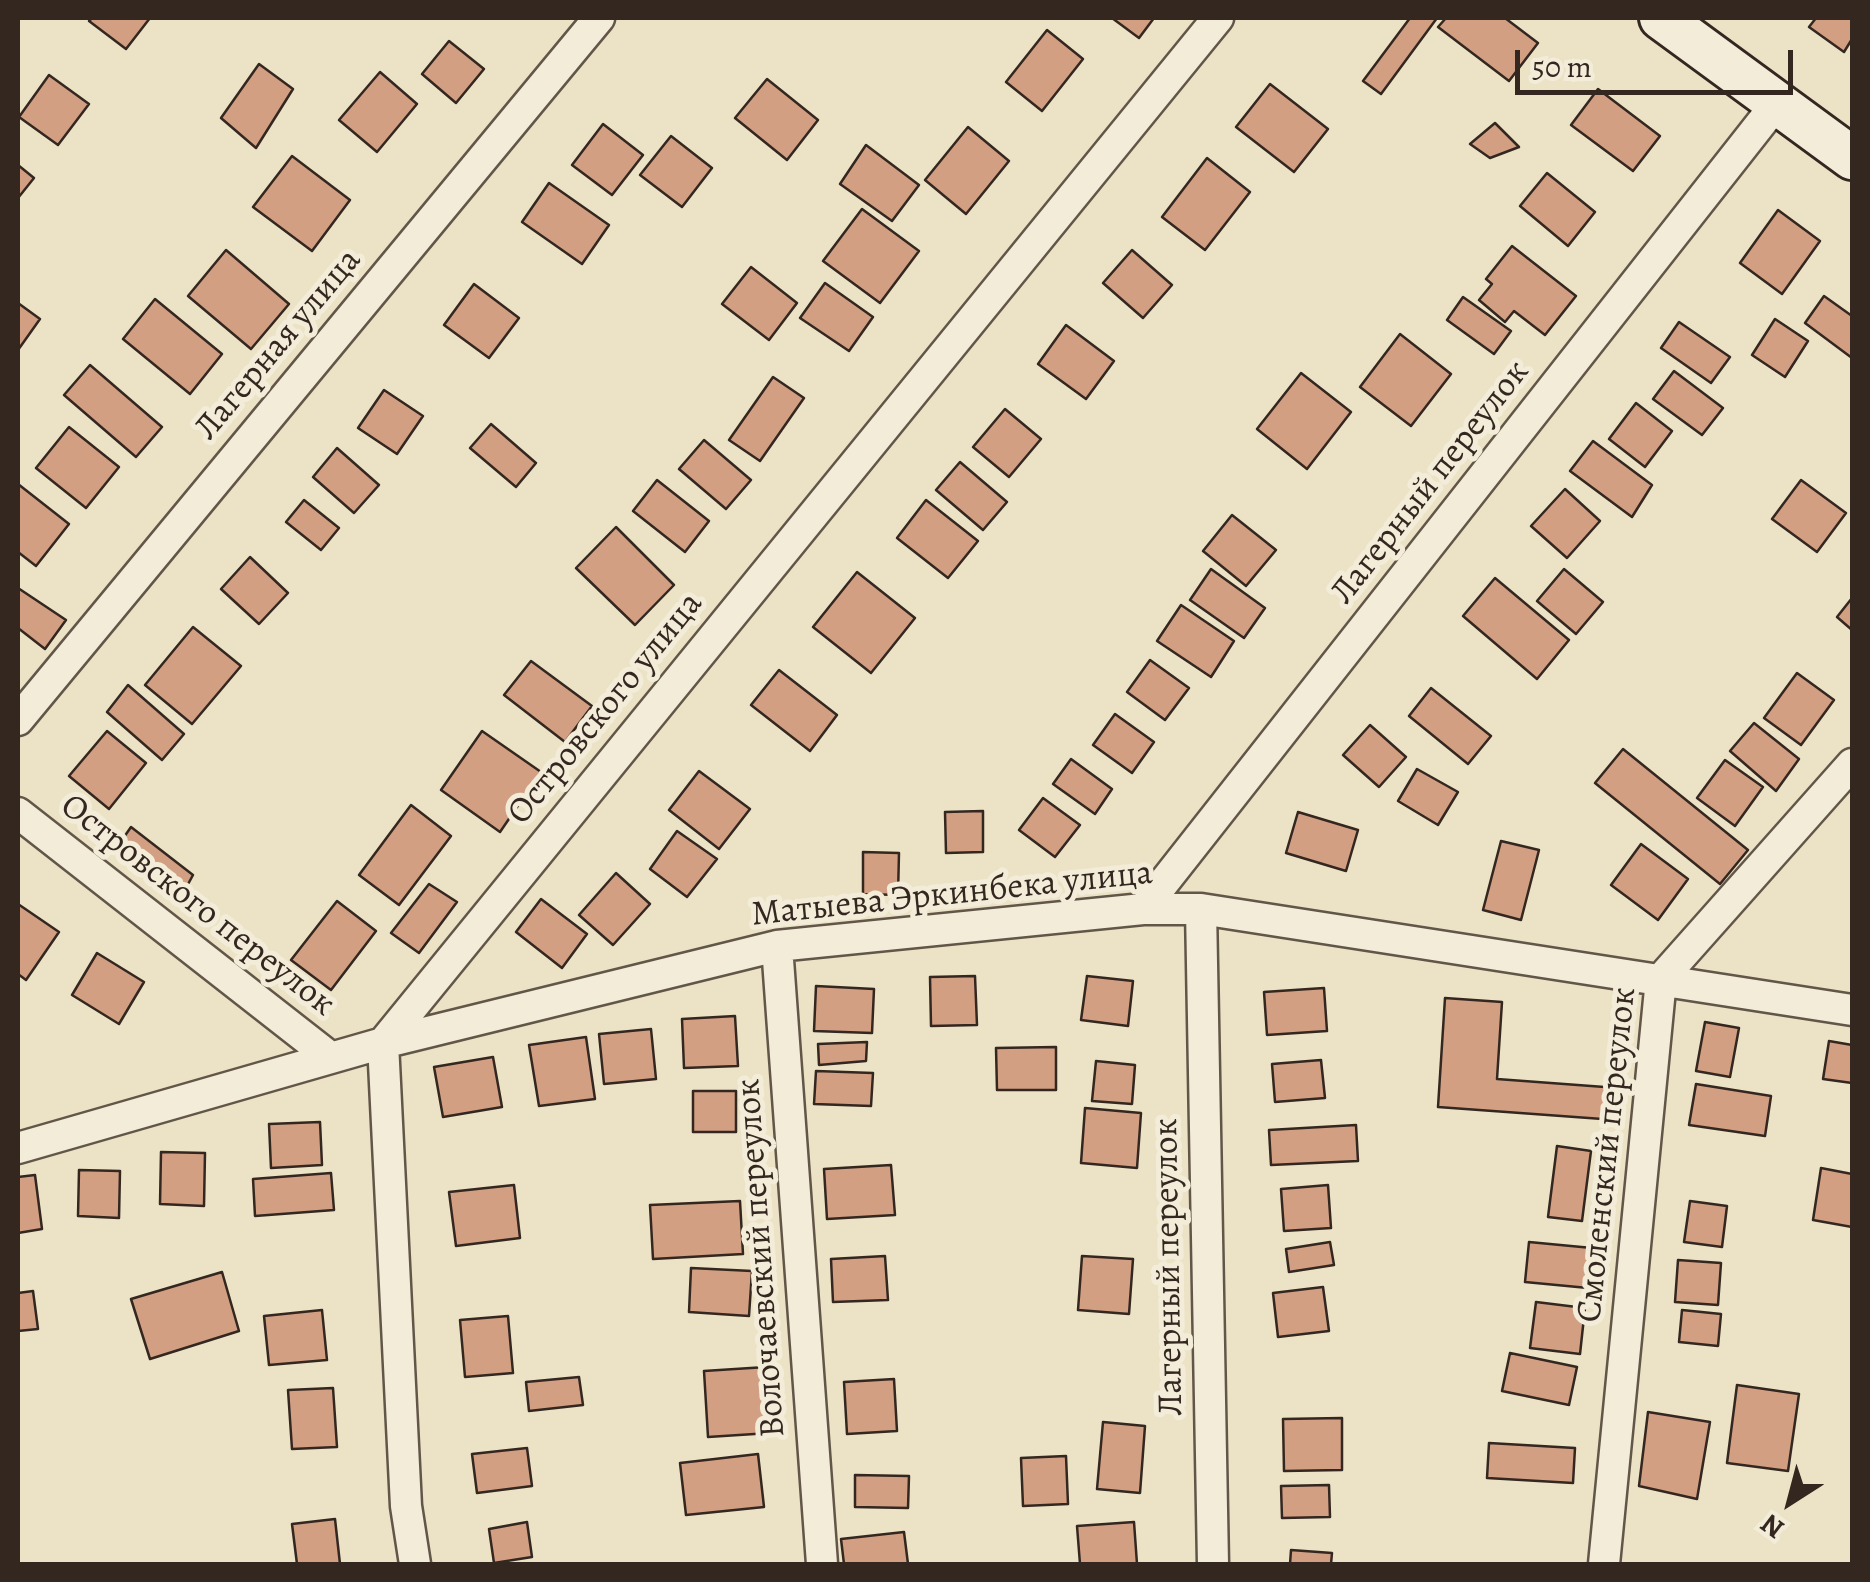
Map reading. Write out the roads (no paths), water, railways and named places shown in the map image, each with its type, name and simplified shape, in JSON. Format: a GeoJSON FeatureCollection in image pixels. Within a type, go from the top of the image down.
{"type":"FeatureCollection","features":[{"type":"Feature","properties":{"kind":"main road"},"geometry":{"type":"LineString","coordinates":[[1661,18],[1852,158]]}},
{"type":"Feature","properties":{"kind":"street","name":"Лагерная улица"},"geometry":{"type":"LineString","coordinates":[[18,720],[599,18]]}},
{"type":"Feature","properties":{"kind":"street","name":"Островского улица"},"geometry":{"type":"LineString","coordinates":[[383,1043],[1218,18]]}},
{"type":"Feature","properties":{"kind":"street","name":"Лагерный переулок"},"geometry":{"type":"LineString","coordinates":[[1143,909],[1778,103]]}},
{"type":"Feature","properties":{"kind":"street","name":"Смоленский переулок"},"geometry":{"type":"LineString","coordinates":[[1604,1564],[1662,979],[1852,764]]}},
{"type":"Feature","properties":{"kind":"street","name":"Островского переулок"},"geometry":{"type":"LineString","coordinates":[[18,813],[330,1058]]}},
{"type":"Feature","properties":{"kind":"street","name":"Матыева Эркинбека улица"},"geometry":{"type":"LineString","coordinates":[[18,1148],[383,1043],[777,946],[1143,909],[1201,909],[1852,1010]]}},
{"type":"Feature","properties":{"kind":"street","name":"Лагерный переулок"},"geometry":{"type":"LineString","coordinates":[[1201,909],[1214,1564]]}},
{"type":"Feature","properties":{"kind":"street","name":"Волочаевский переулок"},"geometry":{"type":"LineString","coordinates":[[777,946],[822,1564]]}},
{"type":"Feature","properties":{"kind":"street"},"geometry":{"type":"LineString","coordinates":[[383,1043],[406,1506],[415,1564]]}}]}
